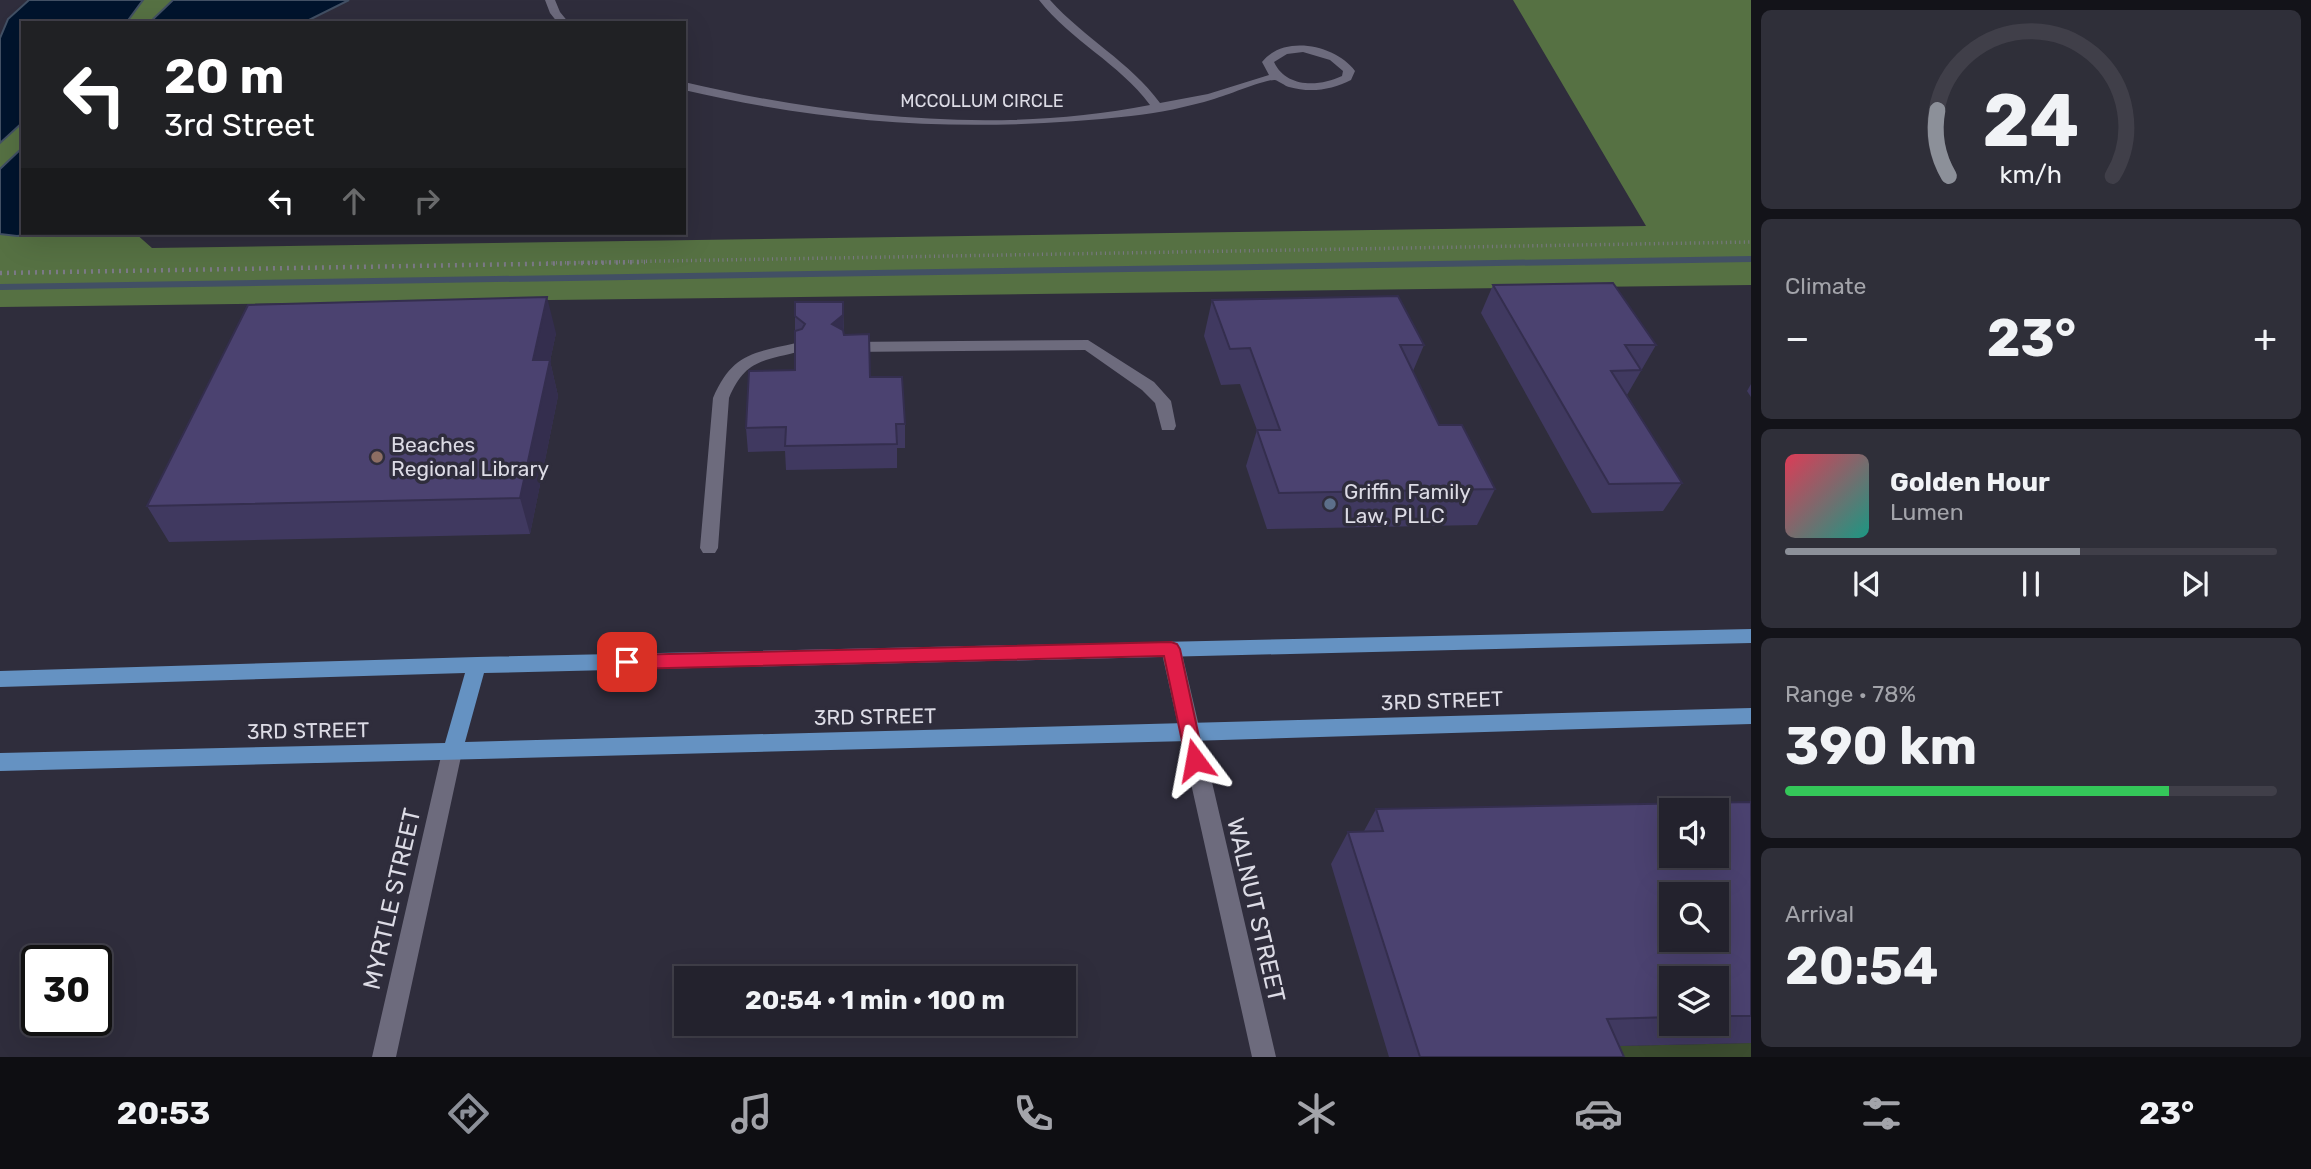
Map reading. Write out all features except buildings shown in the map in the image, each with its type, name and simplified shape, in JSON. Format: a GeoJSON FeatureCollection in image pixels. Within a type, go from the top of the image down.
{"type":"FeatureCollection","features":[{"type":"Feature","properties":{"kind":"main road"},"geometry":{"type":"LineString","coordinates":[[0,680],[477,665],[1751,636]]}},
{"type":"Feature","properties":{"kind":"main road"},"geometry":{"type":"LineString","coordinates":[[452,752],[477,665]]}},
{"type":"Feature","properties":{"kind":"main road","name":"3RD STREET"},"geometry":{"type":"LineString","coordinates":[[0,762],[1189,733],[1751,716]]}},
{"type":"Feature","properties":{"kind":"street"},"geometry":{"type":"LineString","coordinates":[[550,0],[555,13],[562,21]]}},
{"type":"Feature","properties":{"kind":"street"},"geometry":{"type":"LineString","coordinates":[[1044,0],[1064,23],[1130,75],[1157,107]]}},
{"type":"Feature","properties":{"kind":"street"},"geometry":{"type":"LineString","coordinates":[[1303,49],[1328,54],[1339,59],[1349,71],[1347,78],[1337,84],[1322,87],[1305,86],[1277,76],[1268,62],[1272,56],[1287,50],[1303,49]]}},
{"type":"Feature","properties":{"kind":"street","name":"MCCOLLUM CIRCLE"},"geometry":{"type":"LineString","coordinates":[[686,87],[816,113],[916,121],[1039,121],[1086,118],[1157,107],[1199,99],[1277,76]]}},
{"type":"Feature","properties":{"kind":"street"},"geometry":{"type":"LineString","coordinates":[[843,347],[1088,345],[1163,401],[1168,426]]}},
{"type":"Feature","properties":{"kind":"street"},"geometry":{"type":"LineString","coordinates":[[709,548],[721,398],[730,375],[748,359],[796,348]]}},
{"type":"Feature","properties":{"kind":"street","name":"WALNUT STREET"},"geometry":{"type":"LineString","coordinates":[[1171,649],[1264,1057]]}},
{"type":"Feature","properties":{"kind":"street","name":"MYRTLE STREET"},"geometry":{"type":"LineString","coordinates":[[384,1057],[452,752]]}},
{"type":"Feature","properties":{"kind":"path"},"geometry":{"type":"LineString","coordinates":[[0,273],[1751,242]]}},
{"type":"Feature","properties":{"kind":"green space"},"geometry":{"type":"Polygon","coordinates":[[[143,0],[173,0],[151,21],[127,21],[143,0]]]}},
{"type":"Feature","properties":{"kind":"green space"},"geometry":{"type":"Polygon","coordinates":[[[1513,0],[1751,0],[1751,285],[0,307],[0,234],[137,235],[152,248],[1646,226],[1513,0]]]}},
{"type":"Feature","properties":{"kind":"green space"},"geometry":{"type":"Polygon","coordinates":[[[21,124],[21,149],[0,169],[0,143],[21,124]]]}},
{"type":"Feature","properties":{"kind":"green space"},"geometry":{"type":"Polygon","coordinates":[[[1751,1043],[1751,1057],[1620,1057],[1616,1046],[1751,1043]]]}},
{"type":"Feature","properties":{"kind":"water"},"geometry":{"type":"Polygon","coordinates":[[[29,0],[143,0],[127,21],[21,21],[21,124],[0,143],[0,38],[8,19],[29,0]]]}},
{"type":"Feature","properties":{"kind":"water"},"geometry":{"type":"Polygon","coordinates":[[[173,0],[349,0],[307,21],[151,21],[173,0]]]}},
{"type":"Feature","properties":{"kind":"water"},"geometry":{"type":"Polygon","coordinates":[[[21,149],[21,235],[25,235],[17,236],[0,234],[0,169],[21,149]]]}},
{"type":"Feature","properties":{"kind":"waterway"},"geometry":{"type":"LineString","coordinates":[[0,287],[1751,259]]}},
{"type":"Feature","properties":{"kind":"place","name":"Beaches Regional Library"},"geometry":{"type":"Point","coordinates":[377,457]}},
{"type":"Feature","properties":{"kind":"place","name":"Griffin Family Law, PLLC"},"geometry":{"type":"Point","coordinates":[1330,504]}},
{"type":"Feature","properties":{"kind":"route"},"geometry":{"type":"LineString","coordinates":[[627,662],[1171,649],[1195,760]]}}]}
